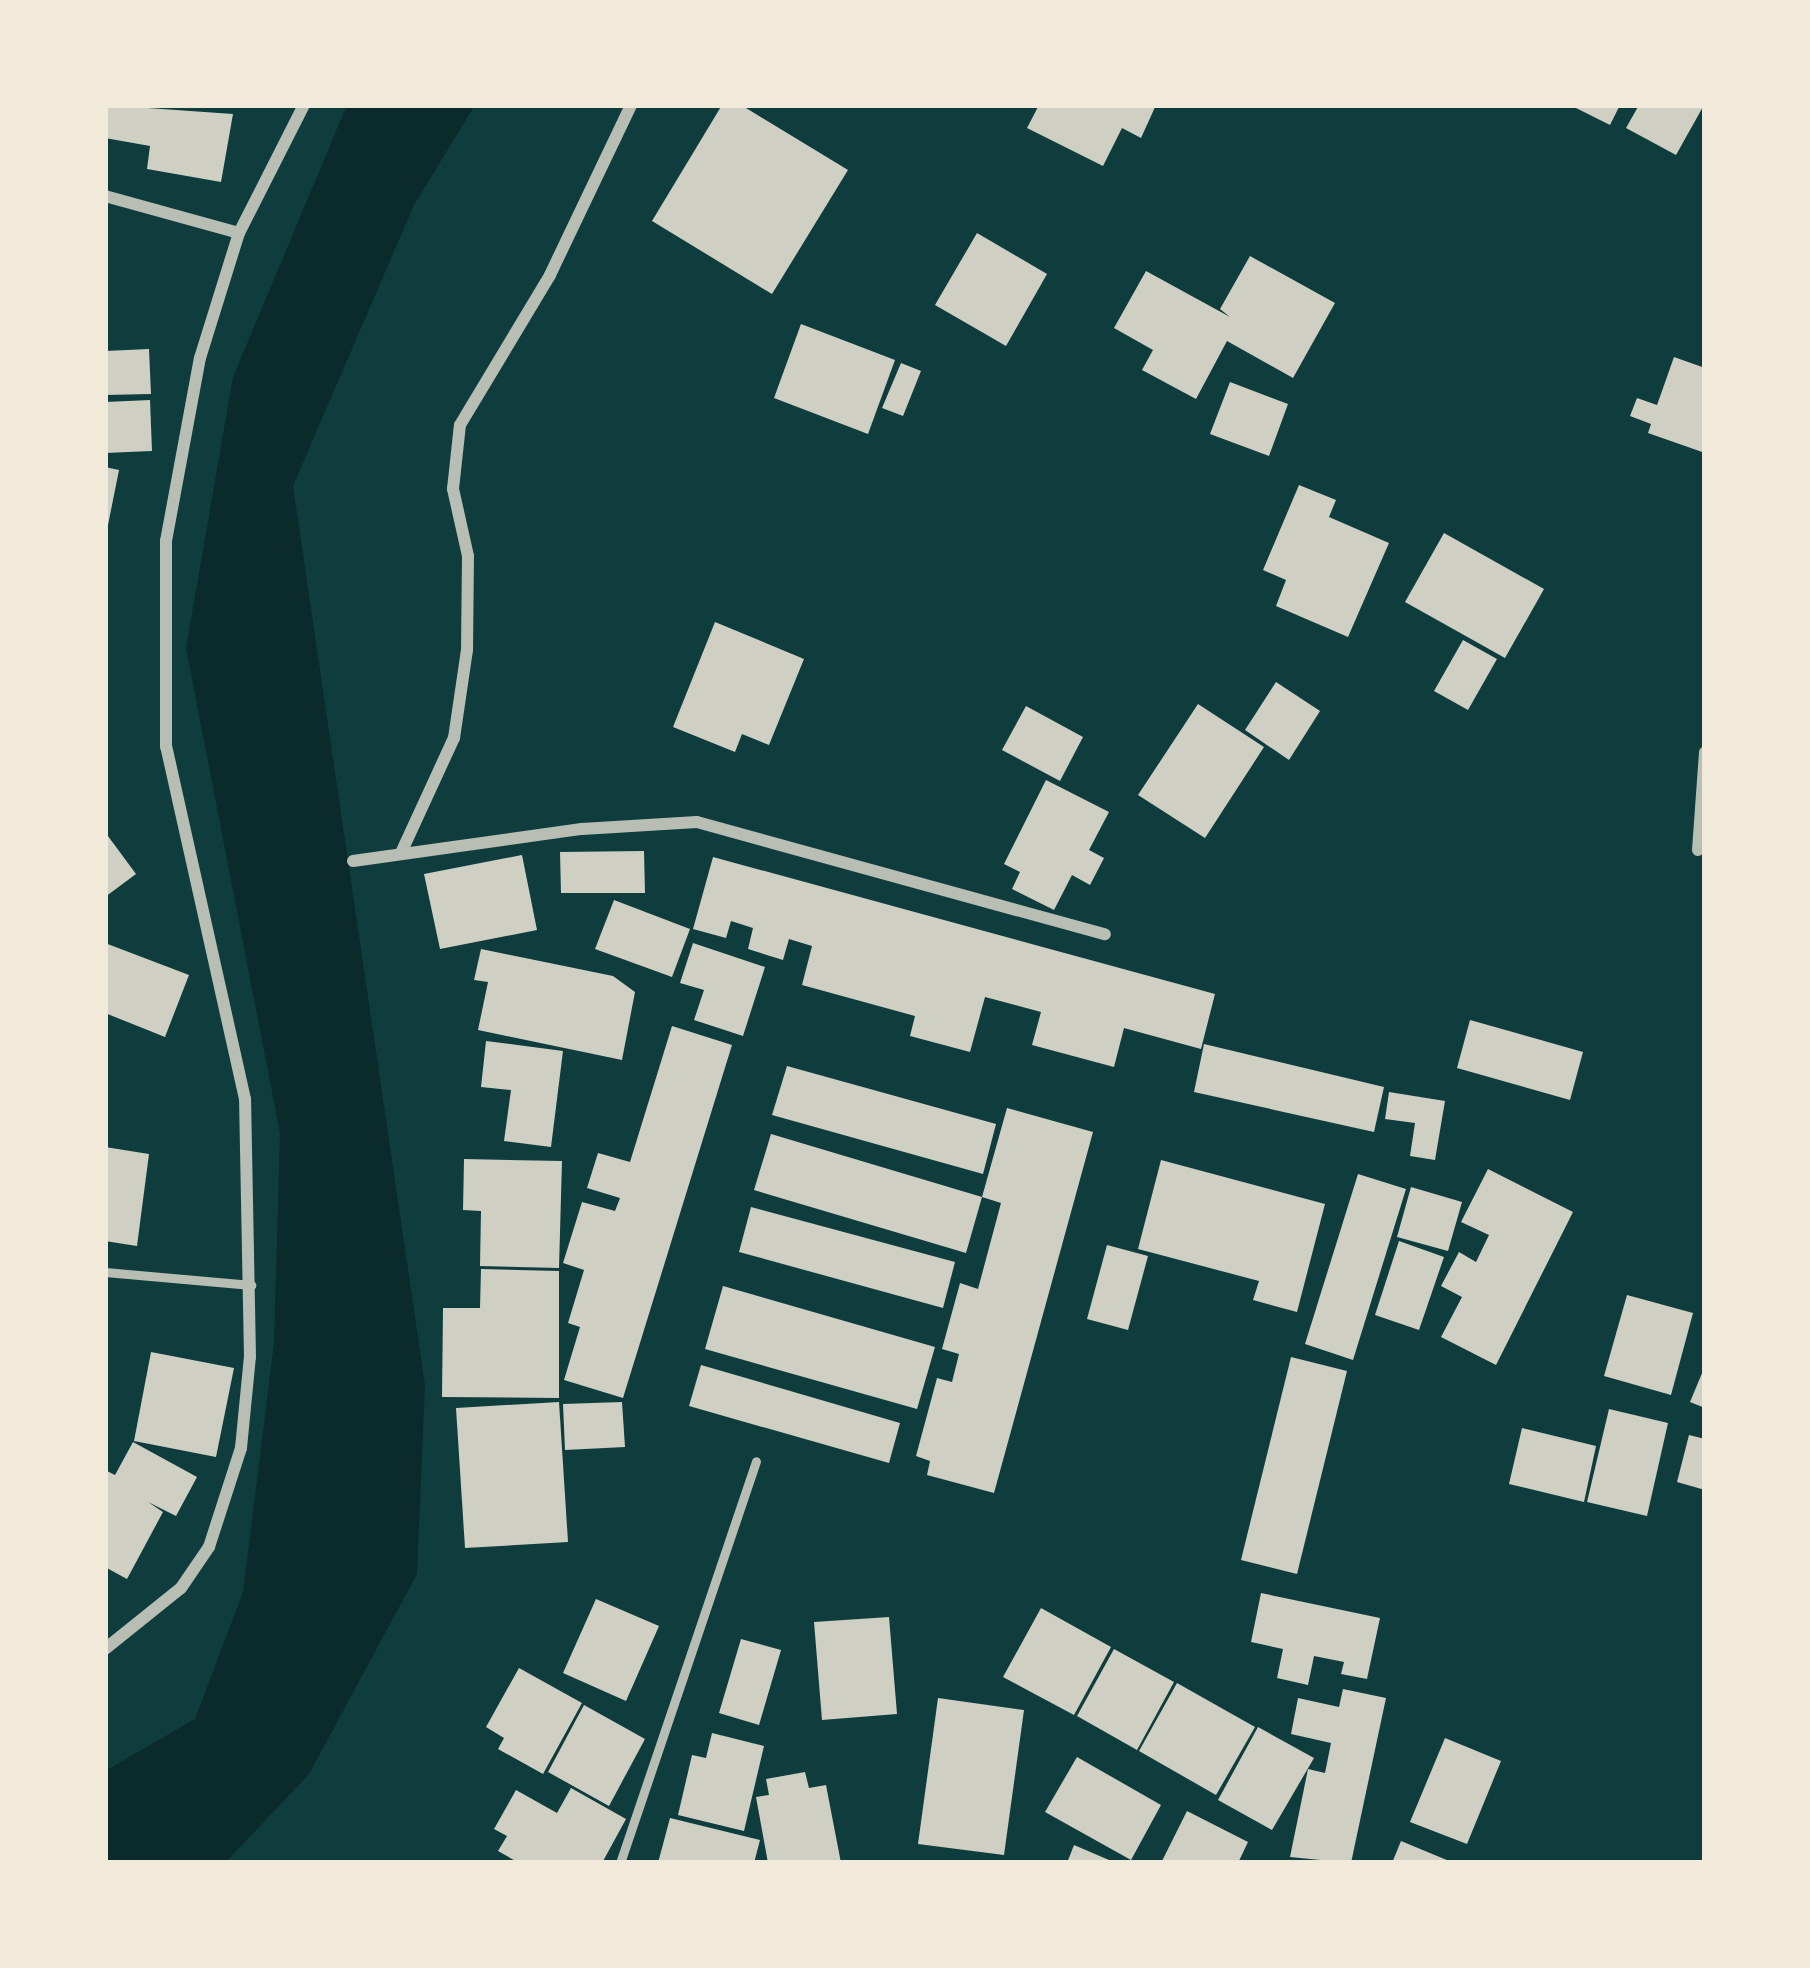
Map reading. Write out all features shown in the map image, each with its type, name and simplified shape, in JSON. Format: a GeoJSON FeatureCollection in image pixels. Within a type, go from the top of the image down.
{"type":"FeatureCollection","features":[{"type":"Feature","properties":{"kind":"street"},"geometry":{"type":"LineString","coordinates":[[105,1649],[181,1588],[230,1497],[242,1448],[250,1285],[244,1099],[166,747],[166,541],[200,358],[239,233],[304,105]]}},
{"type":"Feature","properties":{"kind":"street"},"geometry":{"type":"LineString","coordinates":[[401,853],[454,738],[467,650],[468,556],[453,488],[460,425],[550,275],[631,105]]}},
{"type":"Feature","properties":{"kind":"street"},"geometry":{"type":"LineString","coordinates":[[105,196],[239,233]]}},
{"type":"Feature","properties":{"kind":"street"},"geometry":{"type":"LineString","coordinates":[[1698,850],[1705,752]]}},
{"type":"Feature","properties":{"kind":"street"},"geometry":{"type":"LineString","coordinates":[[353,861],[697,822],[1105,934]]}},
{"type":"Feature","properties":{"kind":"lane"},"geometry":{"type":"LineString","coordinates":[[105,1272],[250,1285]]}},
{"type":"Feature","properties":{"kind":"lane"},"geometry":{"type":"LineString","coordinates":[[620,1863],[756,1461]]}},
{"type":"Feature","properties":{"kind":"water"},"geometry":{"type":"Polygon","coordinates":[[[347,105],[475,105],[414,205],[293,486],[425,1385],[417,1574],[309,1774],[225,1863],[105,1863],[105,1771],[195,1719],[243,1592],[274,1343],[280,1133],[186,648],[233,377],[347,105]]]}},
{"type":"Feature","properties":{"kind":"building"},"geometry":{"type":"Polygon","coordinates":[[[105,105],[233,114],[221,182],[147,169],[150,146],[105,138],[105,105]]]}},
{"type":"Feature","properties":{"kind":"building"},"geometry":{"type":"Polygon","coordinates":[[[722,105],[741,105],[848,170],[772,294],[652,221],[722,105]]]}},
{"type":"Feature","properties":{"kind":"building"},"geometry":{"type":"Polygon","coordinates":[[[1039,105],[1156,105],[1141,138],[1122,128],[1103,166],[1027,128],[1039,105]]]}},
{"type":"Feature","properties":{"kind":"building"},"geometry":{"type":"Polygon","coordinates":[[[1570,105],[1620,105],[1610,125],[1570,105]]]}},
{"type":"Feature","properties":{"kind":"building"},"geometry":{"type":"Polygon","coordinates":[[[1639,105],[1704,105],[1676,155],[1626,128],[1639,105]]]}},
{"type":"Feature","properties":{"kind":"building"},"geometry":{"type":"Polygon","coordinates":[[[977,233],[1047,274],[1006,346],[935,305],[977,233]]]}},
{"type":"Feature","properties":{"kind":"building"},"geometry":{"type":"Polygon","coordinates":[[[1250,256],[1335,303],[1293,378],[1227,341],[1196,399],[1142,370],[1153,350],[1114,328],[1146,271],[1230,317],[1220,309],[1250,256]]]}},
{"type":"Feature","properties":{"kind":"building"},"geometry":{"type":"Polygon","coordinates":[[[801,324],[895,360],[868,434],[774,398],[801,324]]]}},
{"type":"Feature","properties":{"kind":"building"},"geometry":{"type":"Polygon","coordinates":[[[149,349],[151,394],[105,395],[105,351],[149,349]]]}},
{"type":"Feature","properties":{"kind":"building"},"geometry":{"type":"Polygon","coordinates":[[[1674,357],[1705,368],[1705,453],[1648,433],[1651,424],[1630,416],[1637,398],[1657,405],[1674,357]]]}},
{"type":"Feature","properties":{"kind":"building"},"geometry":{"type":"Polygon","coordinates":[[[901,363],[921,371],[903,416],[882,408],[901,363]]]}},
{"type":"Feature","properties":{"kind":"building"},"geometry":{"type":"Polygon","coordinates":[[[1230,382],[1288,404],[1269,456],[1210,434],[1230,382]]]}},
{"type":"Feature","properties":{"kind":"building"},"geometry":{"type":"Polygon","coordinates":[[[150,400],[152,451],[105,453],[105,402],[150,400]]]}},
{"type":"Feature","properties":{"kind":"building"},"geometry":{"type":"Polygon","coordinates":[[[105,467],[119,470],[107,530],[105,530],[105,467]]]}},
{"type":"Feature","properties":{"kind":"building"},"geometry":{"type":"Polygon","coordinates":[[[1299,485],[1336,500],[1329,517],[1389,543],[1348,637],[1276,606],[1286,580],[1263,570],[1299,485]]]}},
{"type":"Feature","properties":{"kind":"building"},"geometry":{"type":"Polygon","coordinates":[[[1444,533],[1544,589],[1505,658],[1405,602],[1444,533]]]}},
{"type":"Feature","properties":{"kind":"building"},"geometry":{"type":"Polygon","coordinates":[[[715,622],[804,659],[769,745],[742,734],[735,752],[673,727],[715,622]]]}},
{"type":"Feature","properties":{"kind":"building"},"geometry":{"type":"Polygon","coordinates":[[[1463,640],[1497,659],[1468,710],[1434,691],[1463,640]]]}},
{"type":"Feature","properties":{"kind":"building"},"geometry":{"type":"Polygon","coordinates":[[[1276,682],[1320,711],[1289,760],[1245,730],[1276,682]]]}},
{"type":"Feature","properties":{"kind":"building"},"geometry":{"type":"Polygon","coordinates":[[[1198,704],[1264,747],[1205,838],[1138,795],[1198,704]]]}},
{"type":"Feature","properties":{"kind":"building"},"geometry":{"type":"Polygon","coordinates":[[[1026,706],[1083,737],[1060,781],[1002,750],[1026,706]]]}},
{"type":"Feature","properties":{"kind":"building"},"geometry":{"type":"Polygon","coordinates":[[[1046,780],[1109,812],[1089,850],[1104,858],[1090,885],[1072,875],[1054,910],[1012,889],[1020,872],[1004,864],[1046,780]]]}},
{"type":"Feature","properties":{"kind":"building"},"geometry":{"type":"Polygon","coordinates":[[[105,832],[136,874],[105,897],[105,832]]]}},
{"type":"Feature","properties":{"kind":"building"},"geometry":{"type":"Polygon","coordinates":[[[644,851],[645,893],[561,893],[560,852],[644,851]]]}},
{"type":"Feature","properties":{"kind":"building"},"geometry":{"type":"Polygon","coordinates":[[[522,855],[537,930],[440,949],[424,874],[522,855]]]}},
{"type":"Feature","properties":{"kind":"building"},"geometry":{"type":"Polygon","coordinates":[[[713,857],[1215,994],[1201,1049],[1124,1028],[1114,1067],[1032,1045],[1041,1012],[985,997],[970,1052],[910,1036],[915,1016],[802,985],[812,946],[789,939],[783,960],[748,949],[753,928],[731,921],[726,938],[693,929],[713,857]]]}},
{"type":"Feature","properties":{"kind":"building"},"geometry":{"type":"Polygon","coordinates":[[[614,900],[690,929],[672,977],[595,949],[614,900]]]}},
{"type":"Feature","properties":{"kind":"building"},"geometry":{"type":"Polygon","coordinates":[[[105,943],[189,975],[165,1037],[105,1013],[105,943]]]}},
{"type":"Feature","properties":{"kind":"building"},"geometry":{"type":"Polygon","coordinates":[[[693,943],[765,967],[743,1036],[694,1020],[704,990],[680,983],[693,943]]]}},
{"type":"Feature","properties":{"kind":"building"},"geometry":{"type":"Polygon","coordinates":[[[481,949],[613,976],[635,992],[622,1060],[478,1030],[488,982],[474,980],[481,949]]]}},
{"type":"Feature","properties":{"kind":"building"},"geometry":{"type":"Polygon","coordinates":[[[1470,1020],[1583,1052],[1570,1100],[1457,1068],[1470,1020]]]}},
{"type":"Feature","properties":{"kind":"building"},"geometry":{"type":"Polygon","coordinates":[[[672,1026],[732,1045],[623,1398],[564,1380],[580,1327],[568,1323],[584,1270],[563,1263],[582,1202],[615,1211],[620,1198],[587,1188],[598,1153],[630,1162],[672,1026]]]}},
{"type":"Feature","properties":{"kind":"building"},"geometry":{"type":"Polygon","coordinates":[[[486,1041],[563,1051],[551,1147],[504,1141],[511,1090],[481,1087],[486,1041]]]}},
{"type":"Feature","properties":{"kind":"building"},"geometry":{"type":"Polygon","coordinates":[[[1204,1044],[1384,1087],[1374,1132],[1194,1092],[1204,1044]]]}},
{"type":"Feature","properties":{"kind":"building"},"geometry":{"type":"Polygon","coordinates":[[[787,1066],[996,1124],[983,1174],[772,1115],[787,1066]]]}},
{"type":"Feature","properties":{"kind":"building"},"geometry":{"type":"Polygon","coordinates":[[[1389,1092],[1445,1101],[1435,1160],[1410,1156],[1415,1123],[1385,1119],[1389,1092]]]}},
{"type":"Feature","properties":{"kind":"building"},"geometry":{"type":"Polygon","coordinates":[[[1007,1108],[1093,1132],[994,1493],[927,1475],[930,1461],[916,1456],[937,1378],[952,1382],[959,1354],[942,1349],[960,1283],[978,1289],[1001,1203],[982,1197],[1007,1108]]]}},
{"type":"Feature","properties":{"kind":"building"},"geometry":{"type":"Polygon","coordinates":[[[771,1134],[982,1197],[966,1253],[754,1190],[771,1134]]]}},
{"type":"Feature","properties":{"kind":"building"},"geometry":{"type":"Polygon","coordinates":[[[105,1147],[149,1154],[137,1246],[105,1241],[105,1147]]]}},
{"type":"Feature","properties":{"kind":"building"},"geometry":{"type":"Polygon","coordinates":[[[464,1159],[562,1161],[559,1268],[480,1266],[481,1211],[463,1210],[464,1159]]]}},
{"type":"Feature","properties":{"kind":"building"},"geometry":{"type":"Polygon","coordinates":[[[1161,1160],[1325,1204],[1297,1312],[1253,1300],[1259,1281],[1138,1249],[1161,1160]]]}},
{"type":"Feature","properties":{"kind":"building"},"geometry":{"type":"Polygon","coordinates":[[[1488,1169],[1573,1212],[1496,1365],[1441,1337],[1462,1297],[1441,1286],[1459,1252],[1476,1262],[1489,1235],[1461,1222],[1488,1169]]]}},
{"type":"Feature","properties":{"kind":"building"},"geometry":{"type":"Polygon","coordinates":[[[1358,1174],[1406,1189],[1353,1360],[1305,1344],[1358,1174]]]}},
{"type":"Feature","properties":{"kind":"building"},"geometry":{"type":"Polygon","coordinates":[[[1411,1187],[1462,1202],[1448,1251],[1397,1237],[1411,1187]]]}},
{"type":"Feature","properties":{"kind":"building"},"geometry":{"type":"Polygon","coordinates":[[[751,1207],[955,1262],[943,1308],[739,1252],[751,1207]]]}},
{"type":"Feature","properties":{"kind":"building"},"geometry":{"type":"Polygon","coordinates":[[[1399,1241],[1444,1257],[1419,1330],[1375,1315],[1399,1241]]]}},
{"type":"Feature","properties":{"kind":"building"},"geometry":{"type":"Polygon","coordinates":[[[1107,1245],[1148,1256],[1128,1330],[1087,1319],[1107,1245]]]}},
{"type":"Feature","properties":{"kind":"building"},"geometry":{"type":"Polygon","coordinates":[[[481,1269],[559,1271],[559,1398],[442,1397],[443,1308],[480,1308],[481,1269]]]}},
{"type":"Feature","properties":{"kind":"building"},"geometry":{"type":"Polygon","coordinates":[[[723,1286],[935,1347],[917,1409],[705,1349],[723,1286]]]}},
{"type":"Feature","properties":{"kind":"building"},"geometry":{"type":"Polygon","coordinates":[[[1627,1295],[1693,1313],[1671,1395],[1604,1376],[1627,1295]]]}},
{"type":"Feature","properties":{"kind":"building"},"geometry":{"type":"Polygon","coordinates":[[[151,1352],[234,1368],[216,1457],[134,1441],[151,1352]]]}},
{"type":"Feature","properties":{"kind":"building"},"geometry":{"type":"Polygon","coordinates":[[[1291,1357],[1347,1371],[1297,1574],[1241,1560],[1291,1357]]]}},
{"type":"Feature","properties":{"kind":"building"},"geometry":{"type":"Polygon","coordinates":[[[701,1365],[900,1423],[889,1463],[689,1406],[701,1365]]]}},
{"type":"Feature","properties":{"kind":"building"},"geometry":{"type":"Polygon","coordinates":[[[1705,1366],[1705,1408],[1690,1402],[1705,1366]]]}},
{"type":"Feature","properties":{"kind":"building"},"geometry":{"type":"Polygon","coordinates":[[[559,1402],[568,1542],[465,1548],[456,1408],[559,1402]]]}},
{"type":"Feature","properties":{"kind":"building"},"geometry":{"type":"Polygon","coordinates":[[[622,1402],[625,1447],[565,1450],[563,1404],[622,1402]]]}},
{"type":"Feature","properties":{"kind":"building"},"geometry":{"type":"Polygon","coordinates":[[[1609,1409],[1668,1423],[1647,1516],[1587,1502],[1609,1409]]]}},
{"type":"Feature","properties":{"kind":"building"},"geometry":{"type":"Polygon","coordinates":[[[1522,1428],[1596,1446],[1584,1502],[1509,1484],[1522,1428]]]}},
{"type":"Feature","properties":{"kind":"building"},"geometry":{"type":"Polygon","coordinates":[[[1689,1435],[1705,1439],[1705,1490],[1677,1482],[1689,1435]]]}},
{"type":"Feature","properties":{"kind":"building"},"geometry":{"type":"Polygon","coordinates":[[[133,1442],[197,1477],[176,1516],[148,1502],[163,1512],[127,1579],[105,1567],[105,1470],[115,1475],[133,1442]]]}},
{"type":"Feature","properties":{"kind":"building"},"geometry":{"type":"Polygon","coordinates":[[[1261,1593],[1380,1618],[1367,1679],[1341,1674],[1344,1662],[1314,1656],[1308,1685],[1277,1678],[1283,1649],[1251,1642],[1261,1593]]]}},
{"type":"Feature","properties":{"kind":"building"},"geometry":{"type":"Polygon","coordinates":[[[596,1599],[659,1626],[626,1701],[563,1673],[596,1599]]]}},
{"type":"Feature","properties":{"kind":"building"},"geometry":{"type":"Polygon","coordinates":[[[1041,1608],[1111,1647],[1074,1715],[1003,1677],[1041,1608]]]}},
{"type":"Feature","properties":{"kind":"building"},"geometry":{"type":"Polygon","coordinates":[[[889,1617],[897,1714],[822,1720],[814,1622],[889,1617]]]}},
{"type":"Feature","properties":{"kind":"building"},"geometry":{"type":"Polygon","coordinates":[[[741,1639],[781,1650],[759,1725],[719,1713],[741,1639]]]}},
{"type":"Feature","properties":{"kind":"building"},"geometry":{"type":"Polygon","coordinates":[[[1114,1649],[1174,1682],[1137,1750],[1077,1716],[1114,1649]]]}},
{"type":"Feature","properties":{"kind":"building"},"geometry":{"type":"Polygon","coordinates":[[[519,1668],[582,1703],[543,1774],[498,1749],[504,1738],[486,1727],[519,1668]]]}},
{"type":"Feature","properties":{"kind":"building"},"geometry":{"type":"Polygon","coordinates":[[[1177,1683],[1255,1727],[1216,1795],[1139,1751],[1177,1683]]]}},
{"type":"Feature","properties":{"kind":"building"},"geometry":{"type":"Polygon","coordinates":[[[1343,1689],[1386,1698],[1351,1863],[1290,1857],[1308,1769],[1325,1773],[1331,1743],[1291,1734],[1298,1698],[1339,1707],[1343,1689]]]}},
{"type":"Feature","properties":{"kind":"building"},"geometry":{"type":"Polygon","coordinates":[[[938,1698],[1024,1710],[1004,1855],[918,1844],[938,1698]]]}},
{"type":"Feature","properties":{"kind":"building"},"geometry":{"type":"Polygon","coordinates":[[[584,1705],[645,1739],[609,1806],[548,1772],[584,1705]]]}},
{"type":"Feature","properties":{"kind":"building"},"geometry":{"type":"Polygon","coordinates":[[[1258,1727],[1314,1758],[1272,1830],[1218,1800],[1258,1727]]]}},
{"type":"Feature","properties":{"kind":"building"},"geometry":{"type":"Polygon","coordinates":[[[712,1733],[764,1746],[744,1831],[678,1815],[692,1755],[706,1758],[712,1733]]]}},
{"type":"Feature","properties":{"kind":"building"},"geometry":{"type":"Polygon","coordinates":[[[1445,1738],[1501,1761],[1467,1844],[1410,1822],[1445,1738]]]}},
{"type":"Feature","properties":{"kind":"building"},"geometry":{"type":"Polygon","coordinates":[[[1077,1757],[1161,1805],[1131,1860],[1045,1812],[1077,1757]]]}},
{"type":"Feature","properties":{"kind":"building"},"geometry":{"type":"Polygon","coordinates":[[[805,1772],[809,1788],[826,1785],[841,1863],[768,1863],[756,1797],[769,1795],[766,1779],[805,1772]]]}},
{"type":"Feature","properties":{"kind":"building"},"geometry":{"type":"Polygon","coordinates":[[[571,1788],[626,1819],[602,1863],[519,1863],[498,1851],[507,1836],[494,1829],[516,1790],[557,1813],[571,1788]]]}},
{"type":"Feature","properties":{"kind":"building"},"geometry":{"type":"Polygon","coordinates":[[[1187,1811],[1248,1842],[1238,1863],[1161,1863],[1187,1811]]]}},
{"type":"Feature","properties":{"kind":"building"},"geometry":{"type":"Polygon","coordinates":[[[670,1818],[760,1840],[754,1863],[658,1863],[670,1818]]]}},
{"type":"Feature","properties":{"kind":"building"},"geometry":{"type":"Polygon","coordinates":[[[1401,1841],[1454,1863],[1392,1863],[1401,1841]]]}},
{"type":"Feature","properties":{"kind":"building"},"geometry":{"type":"Polygon","coordinates":[[[1074,1845],[1116,1863],[1067,1863],[1074,1845]]]}}]}
